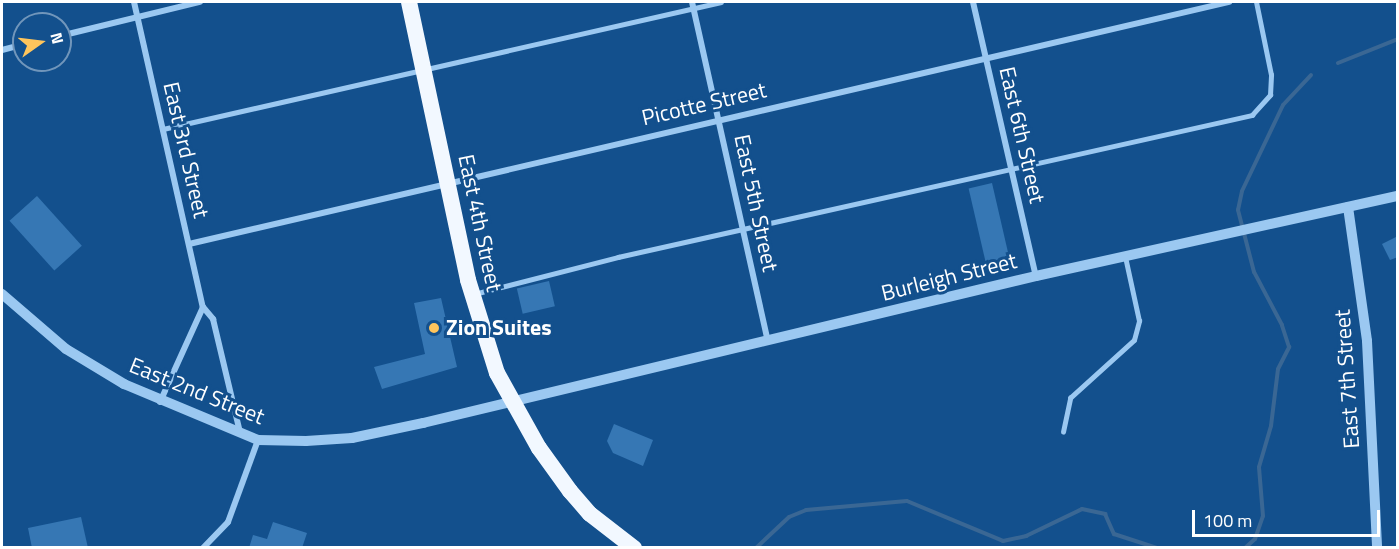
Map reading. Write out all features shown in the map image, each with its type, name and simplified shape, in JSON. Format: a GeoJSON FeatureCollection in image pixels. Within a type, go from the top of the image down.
{"type":"FeatureCollection","features":[{"type":"Feature","properties":{"kind":"highway","name":"East 4th Street"},"geometry":{"type":"LineString","coordinates":[[409,2],[472,295],[490,353],[512,402],[570,491],[590,514],[634,548]]}},
{"type":"Feature","properties":{"kind":"street","name":"East 3rd Street"},"geometry":{"type":"LineString","coordinates":[[134,2],[203,307],[213,319],[240,433]]}},
{"type":"Feature","properties":{"kind":"street"},"geometry":{"type":"LineString","coordinates":[[72,33],[200,2]]}},
{"type":"Feature","properties":{"kind":"street","name":"East 6th Street"},"geometry":{"type":"LineString","coordinates":[[973,2],[1036,276]]}},
{"type":"Feature","properties":{"kind":"street","name":"Picotte Street"},"geometry":{"type":"LineString","coordinates":[[189,244],[1229,2]]}},
{"type":"Feature","properties":{"kind":"street","name":"East 5th Street"},"geometry":{"type":"LineString","coordinates":[[693,5],[768,341]]}},
{"type":"Feature","properties":{"kind":"street","name":"Burleigh Street"},"geometry":{"type":"LineString","coordinates":[[512,402],[1036,276],[1398,196]]}},
{"type":"Feature","properties":{"kind":"street","name":"East 7th Street"},"geometry":{"type":"LineString","coordinates":[[1348,207],[1367,341],[1377,548]]}},
{"type":"Feature","properties":{"kind":"street","name":"East 2nd Street"},"geometry":{"type":"LineString","coordinates":[[2,294],[66,349],[99,371],[160,402],[258,440],[352,438],[512,402]]}},
{"type":"Feature","properties":{"kind":"street"},"geometry":{"type":"LineString","coordinates":[[160,402],[203,307]]}},
{"type":"Feature","properties":{"kind":"street"},"geometry":{"type":"LineString","coordinates":[[203,548],[228,522],[258,440]]}},
{"type":"Feature","properties":{"kind":"lane"},"geometry":{"type":"LineString","coordinates":[[163,129],[424,70],[693,5],[722,2]]}},
{"type":"Feature","properties":{"kind":"lane"},"geometry":{"type":"LineString","coordinates":[[472,295],[743,229],[1252,115],[1270,95],[1271,75],[1256,2]]}},
{"type":"Feature","properties":{"kind":"lane"},"geometry":{"type":"LineString","coordinates":[[1063,432],[1070,398],[1134,340],[1139,321],[1125,257]]}},
{"type":"Feature","properties":{"kind":"building"},"geometry":{"type":"Polygon","coordinates":[[[992,183],[1010,262],[987,267],[969,188],[992,183]]]}},
{"type":"Feature","properties":{"kind":"building"},"geometry":{"type":"Polygon","coordinates":[[[37,196],[82,246],[54,271],[10,221],[37,196]]]}},
{"type":"Feature","properties":{"kind":"building"},"geometry":{"type":"Polygon","coordinates":[[[1398,236],[1398,257],[1390,260],[1382,244],[1398,236]]]}},
{"type":"Feature","properties":{"kind":"building"},"geometry":{"type":"Polygon","coordinates":[[[549,281],[555,306],[523,314],[517,288],[549,281]]]}},
{"type":"Feature","properties":{"kind":"building","name":"Zion Suites"},"geometry":{"type":"Polygon","coordinates":[[[441,298],[457,367],[382,389],[374,367],[425,354],[414,303],[441,298]]]}},
{"type":"Feature","properties":{"kind":"building"},"geometry":{"type":"Polygon","coordinates":[[[614,424],[653,440],[643,466],[613,453],[607,441],[614,424]]]}},
{"type":"Feature","properties":{"kind":"building"},"geometry":{"type":"Polygon","coordinates":[[[81,517],[88,548],[32,548],[28,528],[81,517]]]}},
{"type":"Feature","properties":{"kind":"building"},"geometry":{"type":"Polygon","coordinates":[[[273,522],[307,533],[302,548],[249,548],[253,535],[267,539],[273,522]]]}},
{"type":"Feature","properties":{"kind":"waterway"},"geometry":{"type":"LineString","coordinates":[[1338,63],[1398,39]]}},
{"type":"Feature","properties":{"kind":"waterway"},"geometry":{"type":"LineString","coordinates":[[1245,548],[1255,539],[1263,516],[1259,467],[1271,426],[1278,369],[1289,347],[1282,325],[1254,272],[1238,210],[1242,191],[1283,105],[1311,75]]}},
{"type":"Feature","properties":{"kind":"waterway"},"geometry":{"type":"LineString","coordinates":[[756,548],[789,517],[806,510],[907,501],[1003,541],[1026,536],[1082,509],[1105,514],[1114,534],[1157,548]]}},
{"type":"Feature","properties":{"kind":"place","name":"Zion Suites"},"geometry":{"type":"Point","coordinates":[434,328]}}]}
